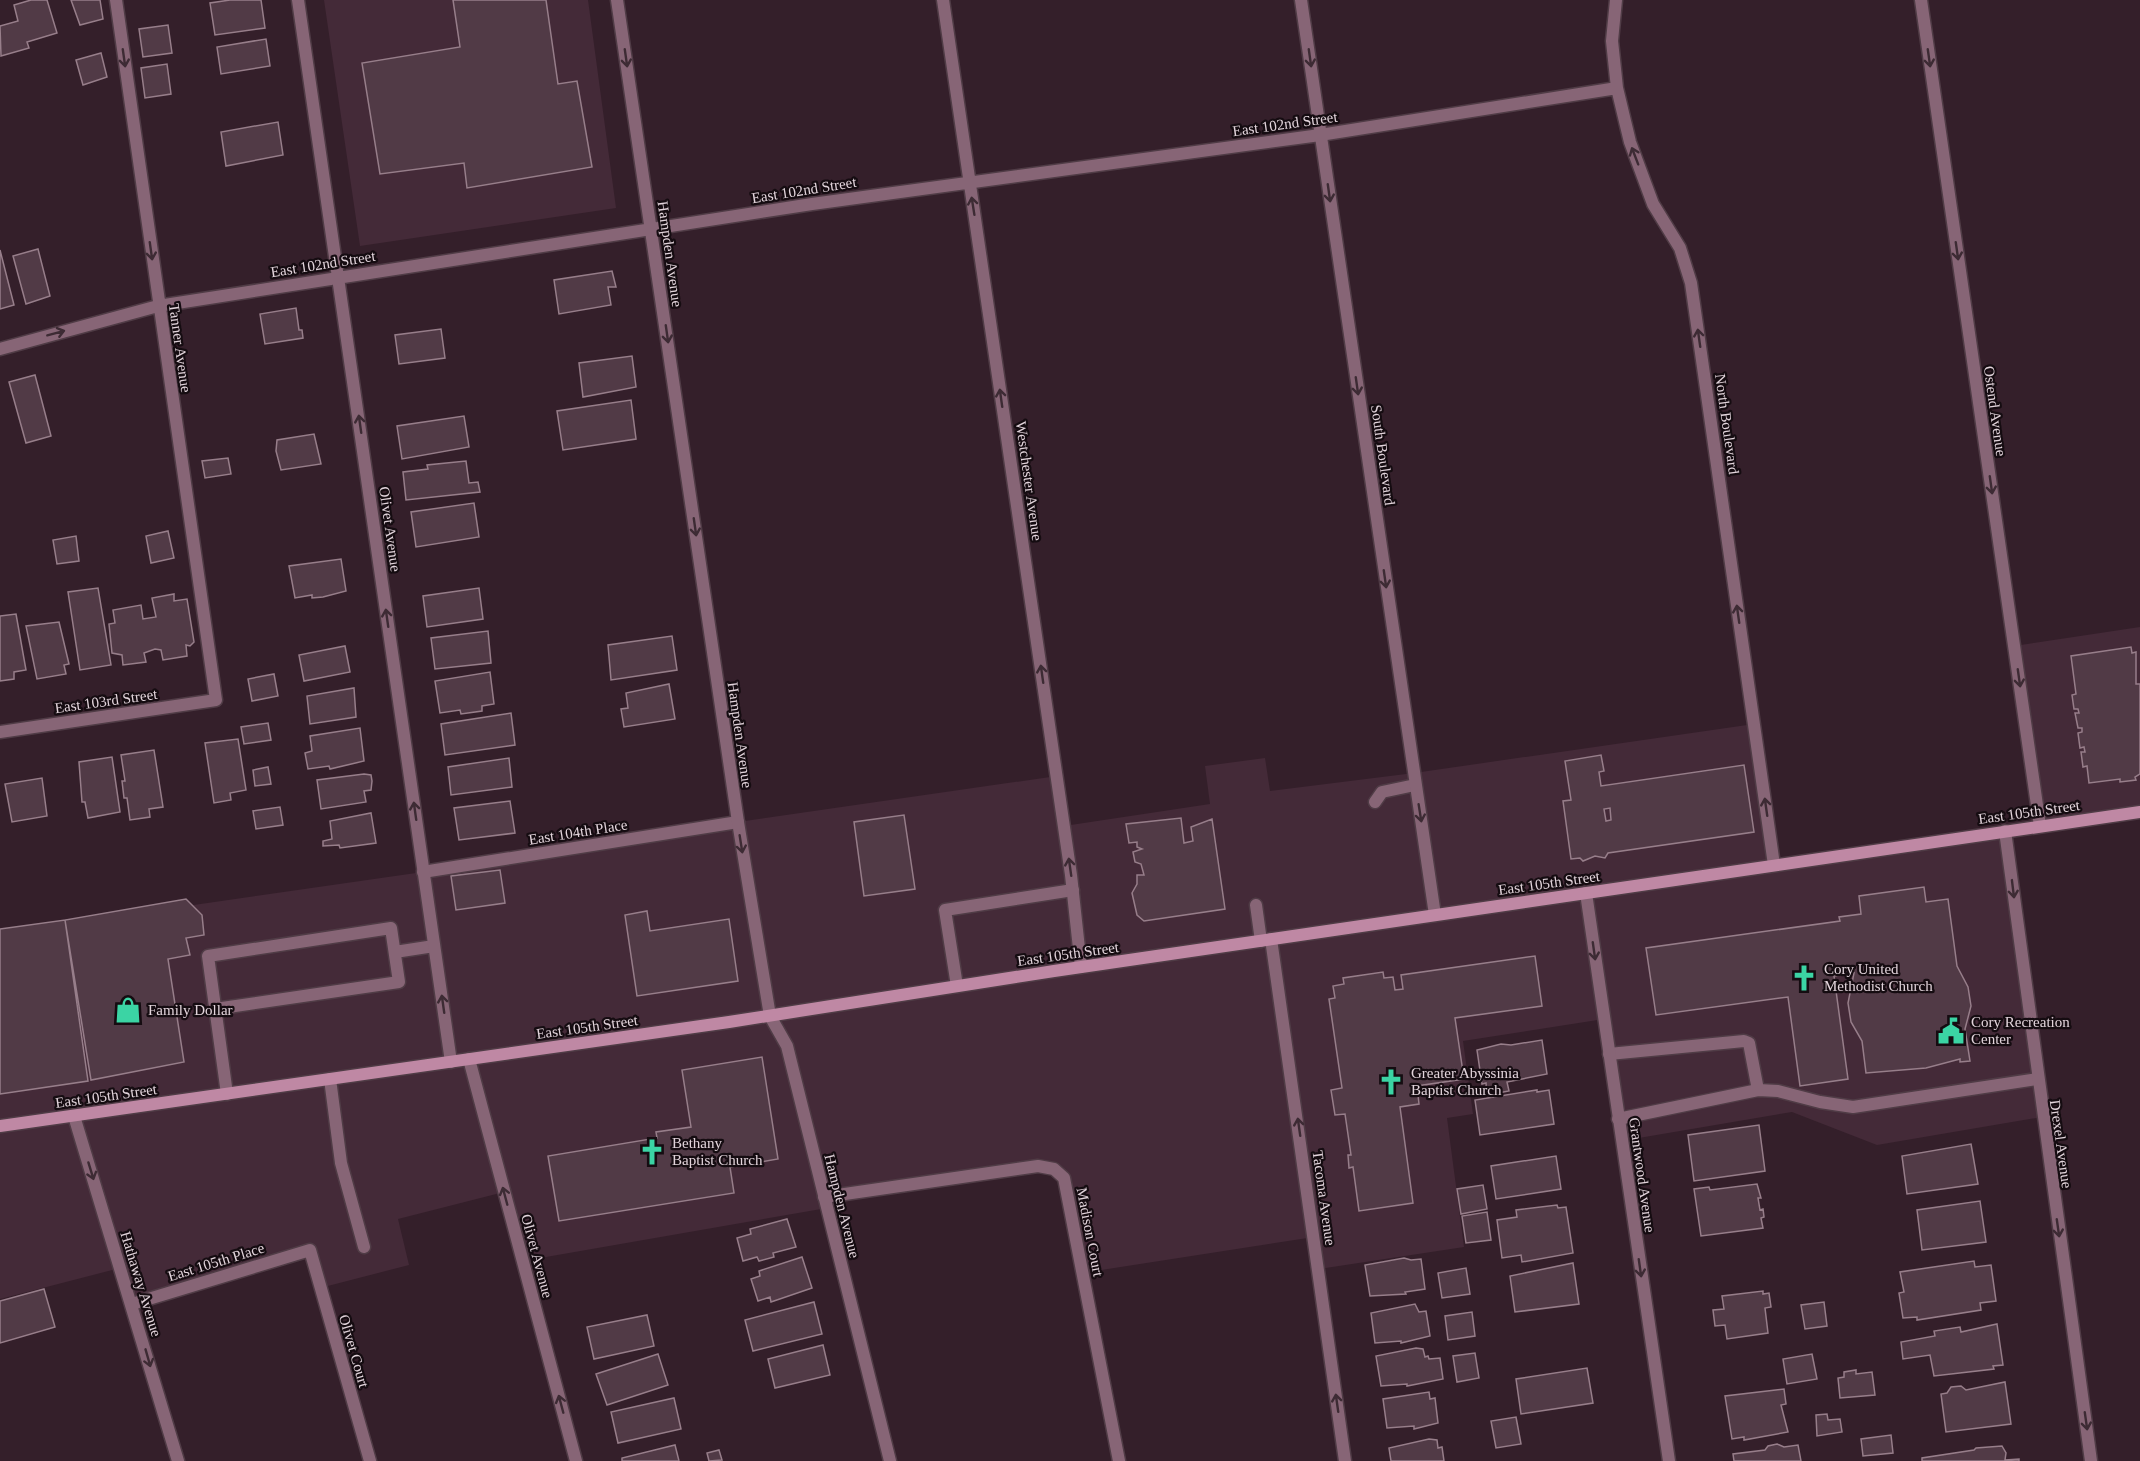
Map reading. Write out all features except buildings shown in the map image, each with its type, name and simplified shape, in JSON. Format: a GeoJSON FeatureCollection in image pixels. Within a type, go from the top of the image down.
{"type":"FeatureCollection","features":[{"type":"Feature","properties":{"kind":"main road","name":"East 105th Street"},"geometry":{"type":"LineString","coordinates":[[0,1126],[770,1016],[1081,967],[2140,812]]}},
{"type":"Feature","properties":{"kind":"street","name":"Tanner Avenue"},"geometry":{"type":"LineString","coordinates":[[116,0],[216,700]]}},
{"type":"Feature","properties":{"kind":"street","name":"Olivet Avenue"},"geometry":{"type":"LineString","coordinates":[[298,0],[451,1062]]}},
{"type":"Feature","properties":{"kind":"street","name":"Hampden Avenue"},"geometry":{"type":"LineString","coordinates":[[617,0],[738,822],[770,1016],[786,1043],[890,1461]]}},
{"type":"Feature","properties":{"kind":"street","name":"Westchester Avenue"},"geometry":{"type":"LineString","coordinates":[[943,0],[1073,890],[1081,967]]}},
{"type":"Feature","properties":{"kind":"street","name":"South Boulevard"},"geometry":{"type":"LineString","coordinates":[[1301,0],[1435,915]]}},
{"type":"Feature","properties":{"kind":"street","name":"North Boulevard"},"geometry":{"type":"LineString","coordinates":[[1616,0],[1612,41],[1617,88],[1630,142],[1653,204],[1680,248],[1691,283],[1774,865]]}},
{"type":"Feature","properties":{"kind":"street","name":"Ostend Avenue"},"geometry":{"type":"LineString","coordinates":[[1921,0],[2040,826]]}},
{"type":"Feature","properties":{"kind":"street","name":"East 102nd Street"},"geometry":{"type":"LineString","coordinates":[[0,349],[158,306],[969,181],[1320,135],[1617,88]]}},
{"type":"Feature","properties":{"kind":"street","name":"East 103rd Street"},"geometry":{"type":"LineString","coordinates":[[0,732],[216,700]]}},
{"type":"Feature","properties":{"kind":"street"},"geometry":{"type":"LineString","coordinates":[[1375,802],[1382,792],[1415,785]]}},
{"type":"Feature","properties":{"kind":"street","name":"East 104th Place"},"geometry":{"type":"LineString","coordinates":[[423,872],[738,822]]}},
{"type":"Feature","properties":{"kind":"street","name":"Drexel Avenue"},"geometry":{"type":"LineString","coordinates":[[2005,831],[2037,1079],[2091,1461]]}},
{"type":"Feature","properties":{"kind":"street"},"geometry":{"type":"LineString","coordinates":[[957,986],[945,910],[1073,890]]}},
{"type":"Feature","properties":{"kind":"street","name":"Grantwood Avenue"},"geometry":{"type":"LineString","coordinates":[[1586,893],[1669,1461]]}},
{"type":"Feature","properties":{"kind":"street","name":"Tacoma Avenue"},"geometry":{"type":"LineString","coordinates":[[1256,905],[1266,940],[1345,1461]]}},
{"type":"Feature","properties":{"kind":"street"},"geometry":{"type":"LineString","coordinates":[[215,1009],[399,982],[391,928],[208,956],[215,1009],[227,1094]]}},
{"type":"Feature","properties":{"kind":"street"},"geometry":{"type":"LineString","coordinates":[[394,952],[434,946]]}},
{"type":"Feature","properties":{"kind":"street"},"geometry":{"type":"LineString","coordinates":[[1609,1054],[1744,1041],[1749,1043],[1758,1090]]}},
{"type":"Feature","properties":{"kind":"street","name":"Olivet Avenue"},"geometry":{"type":"LineString","coordinates":[[469,1059],[576,1461]]}},
{"type":"Feature","properties":{"kind":"street"},"geometry":{"type":"LineString","coordinates":[[330,1079],[340,1163],[364,1247]]}},
{"type":"Feature","properties":{"kind":"street"},"geometry":{"type":"LineString","coordinates":[[1618,1119],[1758,1090],[1778,1091],[1820,1102],[1853,1107],[2037,1079]]}},
{"type":"Feature","properties":{"kind":"street","name":"Hathaway Avenue"},"geometry":{"type":"LineString","coordinates":[[74,1116],[178,1461]]}},
{"type":"Feature","properties":{"kind":"street","name":"Madison Court"},"geometry":{"type":"LineString","coordinates":[[824,1197],[1038,1166],[1054,1169],[1064,1178],[1119,1461]]}},
{"type":"Feature","properties":{"kind":"street","name":"East 105th Place"},"geometry":{"type":"LineString","coordinates":[[132,1304],[310,1250]]}},
{"type":"Feature","properties":{"kind":"street","name":"Olivet Court"},"geometry":{"type":"LineString","coordinates":[[310,1250],[370,1461]]}},
{"type":"Feature","properties":{"kind":"shaded area"},"geometry":{"type":"Polygon","coordinates":[[[324,0],[588,0],[616,208],[360,246],[324,0]]]}},
{"type":"Feature","properties":{"kind":"shaded area"},"geometry":{"type":"Polygon","coordinates":[[[2140,627],[2140,812],[2040,826],[2014,646],[2140,627]]]}},
{"type":"Feature","properties":{"kind":"shaded area"},"geometry":{"type":"Polygon","coordinates":[[[1754,724],[1774,865],[2005,831],[2042,1117],[1877,1145],[1792,1112],[1621,1141],[1604,1019],[1463,1041],[1473,1114],[1447,1118],[1464,1247],[1319,1269],[1314,1237],[1082,1273],[1064,1178],[1054,1169],[825,1196],[827,1208],[523,1261],[504,1192],[398,1219],[409,1265],[320,1288],[310,1250],[132,1304],[120,1268],[0,1299],[0,933],[423,872],[738,822],[1057,776],[1064,826],[1210,804],[1205,766],[1265,758],[1270,791],[1414,773],[1754,724]]]}},
{"type":"Feature","properties":{"kind":"place","name":"Cory United Methodist Church"},"geometry":{"type":"Point","coordinates":[1804,978]}},
{"type":"Feature","properties":{"kind":"place","name":"Family Dollar"},"geometry":{"type":"Point","coordinates":[128,1010]}},
{"type":"Feature","properties":{"kind":"place","name":"Cory Recreation Center"},"geometry":{"type":"Point","coordinates":[1951,1031]}},
{"type":"Feature","properties":{"kind":"place","name":"Greater Abyssinia Baptist Church"},"geometry":{"type":"Point","coordinates":[1391,1082]}},
{"type":"Feature","properties":{"kind":"place","name":"Bethany Baptist Church"},"geometry":{"type":"Point","coordinates":[652,1152]}}]}
